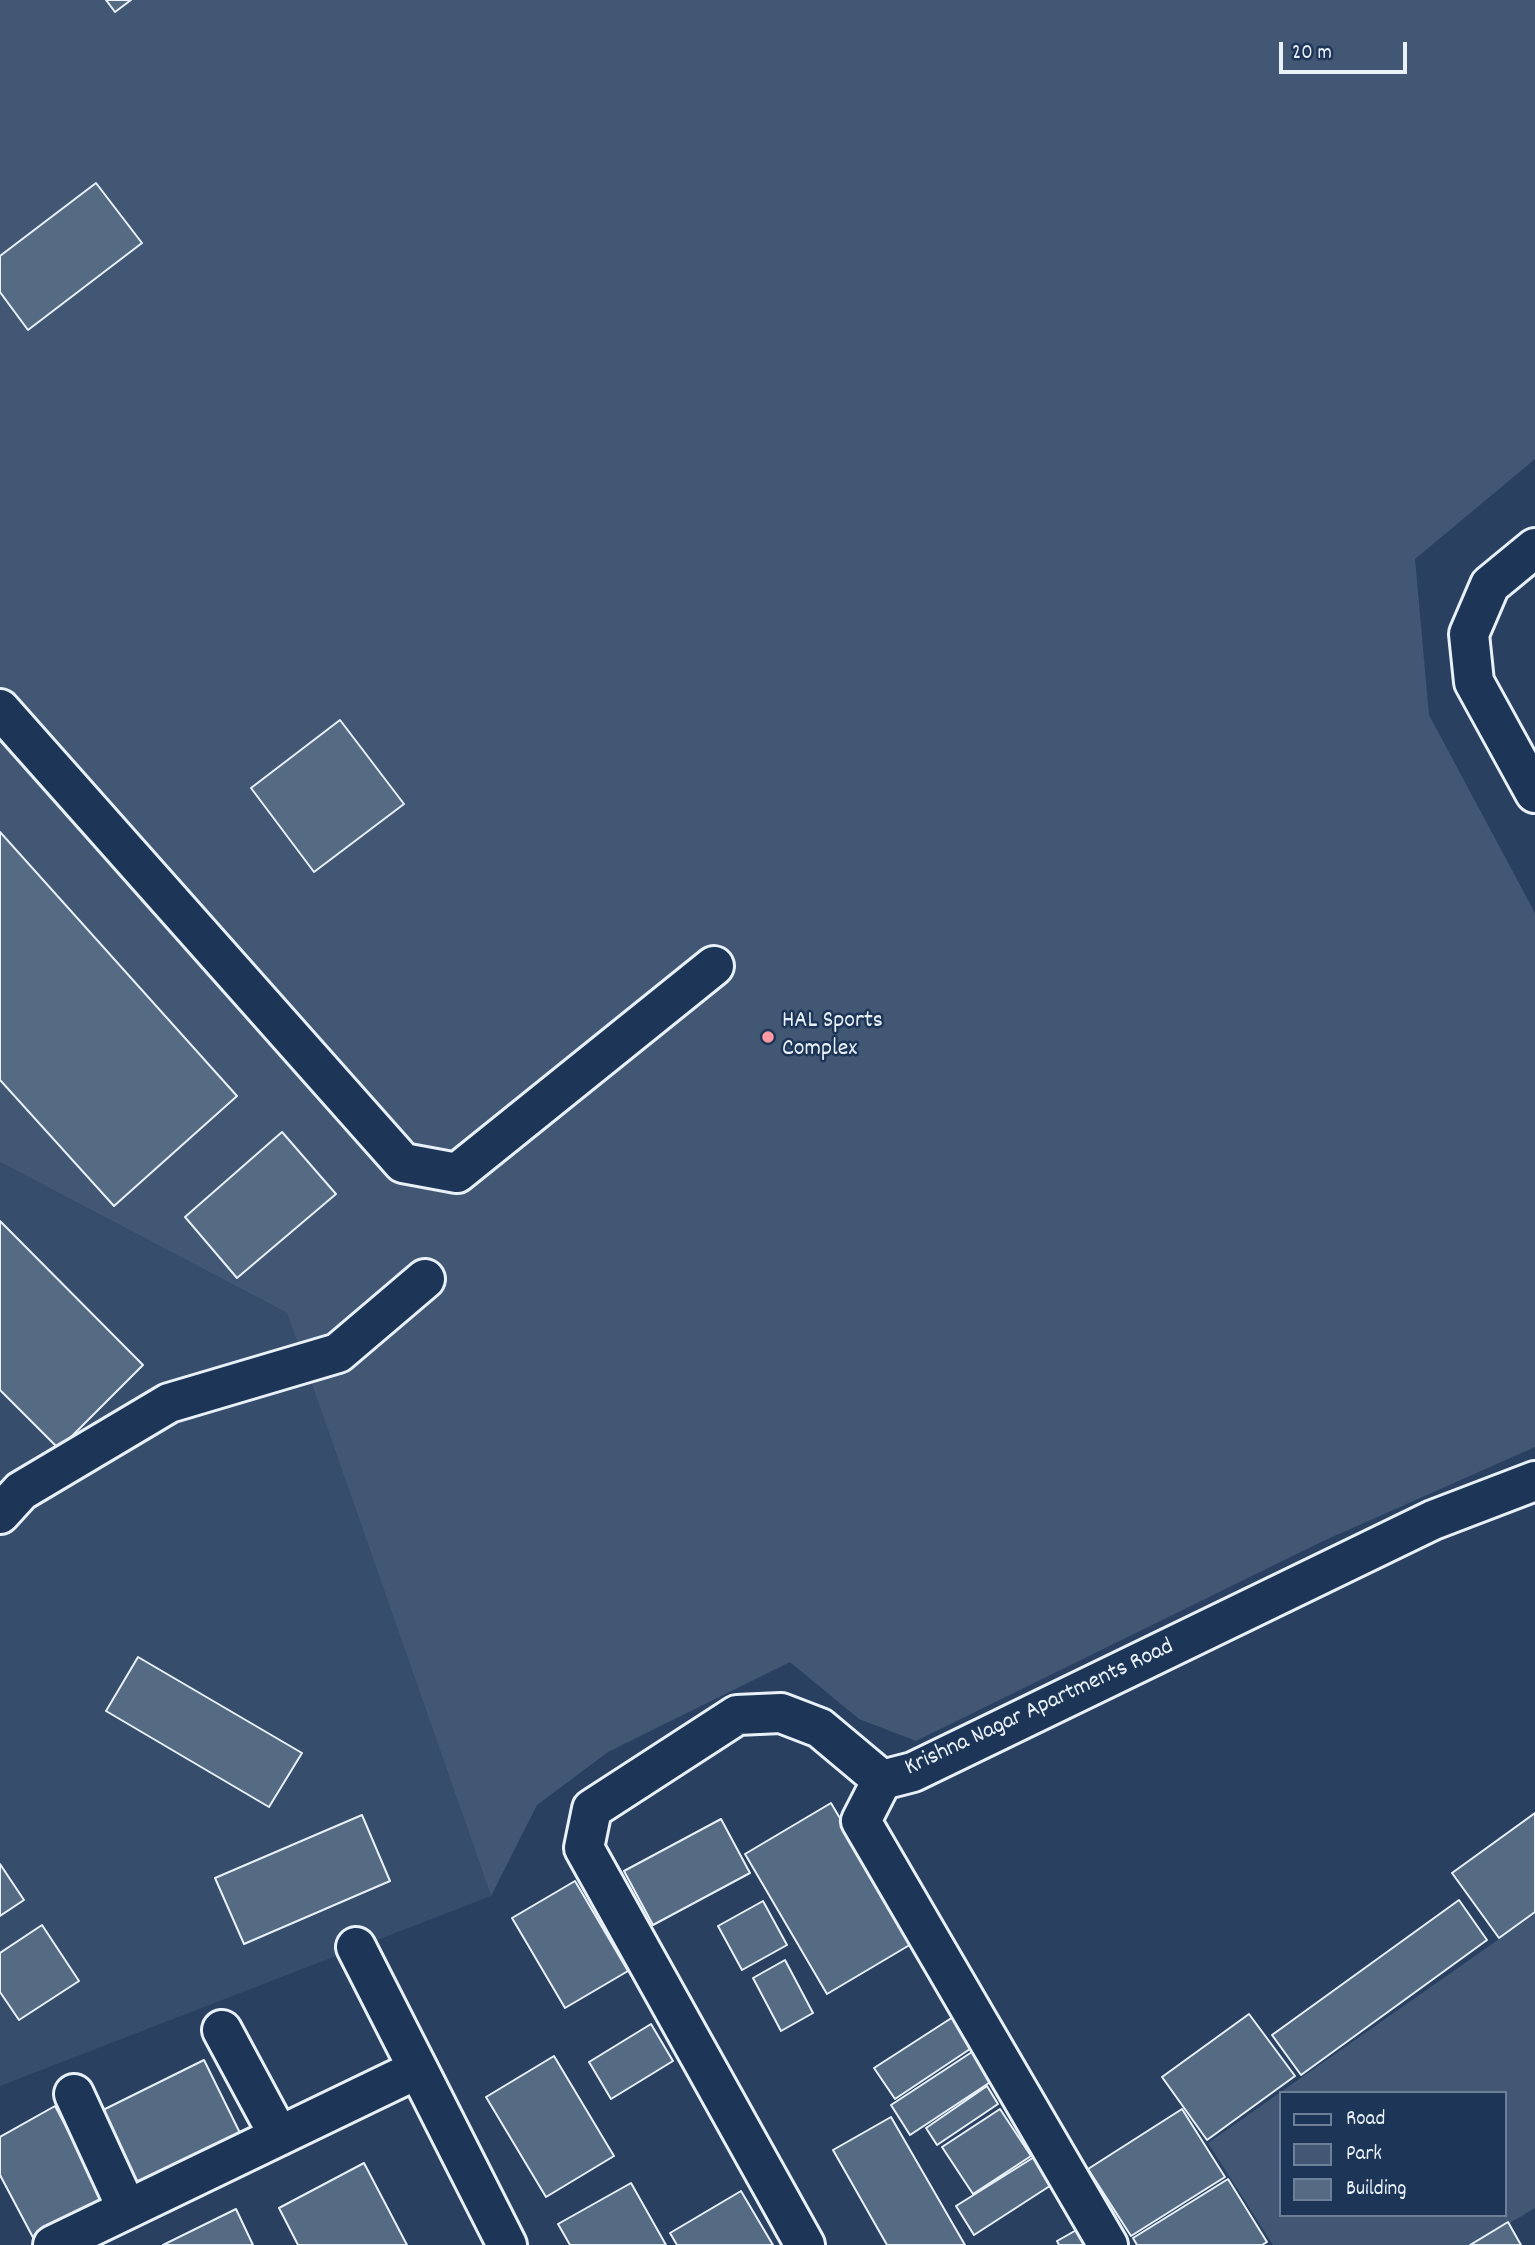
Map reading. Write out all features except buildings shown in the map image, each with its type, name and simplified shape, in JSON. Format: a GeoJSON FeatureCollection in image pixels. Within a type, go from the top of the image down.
{"type":"FeatureCollection","features":[{"type":"Feature","properties":{"kind":"street"},"geometry":{"type":"LineString","coordinates":[[1535,548],[1490,586],[1469,634],[1474,682],[1535,793]]}},
{"type":"Feature","properties":{"kind":"street"},"geometry":{"type":"LineString","coordinates":[[0,709],[403,1163],[457,1173],[714,966]]}},
{"type":"Feature","properties":{"kind":"street"},"geometry":{"type":"LineString","coordinates":[[0,1514],[22,1491],[169,1403],[338,1353],[425,1279]]}},
{"type":"Feature","properties":{"kind":"street","name":"Krishna Nagar Apartments Road"},"geometry":{"type":"LineString","coordinates":[[805,2245],[584,1848],[592,1809],[737,1716],[780,1713],[820,1728],[882,1780],[913,1772],[1433,1520],[1535,1481]]}},
{"type":"Feature","properties":{"kind":"street"},"geometry":{"type":"LineString","coordinates":[[882,1780],[861,1821],[1108,2245]]}},
{"type":"Feature","properties":{"kind":"street"},"geometry":{"type":"LineString","coordinates":[[356,1947],[507,2245]]}},
{"type":"Feature","properties":{"kind":"street"},"geometry":{"type":"LineString","coordinates":[[222,2030],[279,2136]]}},
{"type":"Feature","properties":{"kind":"street"},"geometry":{"type":"LineString","coordinates":[[53,2245],[418,2069]]}},
{"type":"Feature","properties":{"kind":"street"},"geometry":{"type":"LineString","coordinates":[[74,2094],[127,2209]]}},
{"type":"Feature","properties":{"kind":"shaded area"},"geometry":{"type":"Polygon","coordinates":[[[0,1162],[287,1313],[491,1896],[0,2086],[0,1162]]]}},
{"type":"Feature","properties":{"kind":"green space","name":"HAL Sports Complex"},"geometry":{"type":"Polygon","coordinates":[[[0,0],[1535,0],[1535,459],[1415,559],[1429,715],[1535,913],[1535,1447],[1321,1542],[916,1741],[859,1719],[790,1662],[608,1752],[537,1805],[491,1896],[287,1313],[0,1162],[0,0]]]}},
{"type":"Feature","properties":{"kind":"green space"},"geometry":{"type":"Polygon","coordinates":[[[1535,1914],[1535,2208],[1473,2245],[1273,2245],[1208,2143],[1280,2093],[1280,2217],[1507,2217],[1507,2091],[1282,2091],[1535,1914]]]}},
{"type":"Feature","properties":{"kind":"place","name":"HAL Sports Complex"},"geometry":{"type":"Point","coordinates":[768,1037]}}]}
